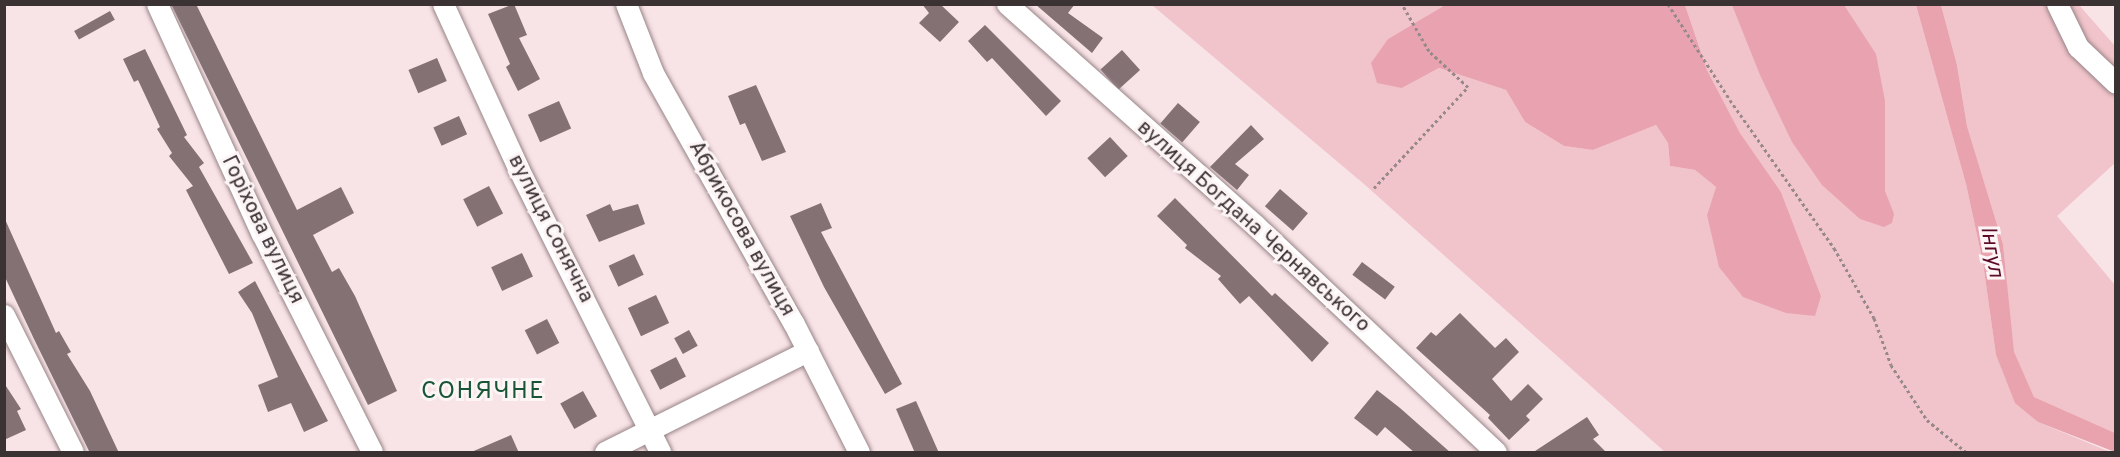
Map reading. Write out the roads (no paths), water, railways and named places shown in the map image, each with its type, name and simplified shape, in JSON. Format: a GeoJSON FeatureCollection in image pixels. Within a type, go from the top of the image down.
{"type":"FeatureCollection","features":[{"type":"Feature","properties":{"kind":"street","name":"Горіхова вулиця"},"geometry":{"type":"LineString","coordinates":[[157,4],[262,234],[372,453]]}},
{"type":"Feature","properties":{"kind":"street","name":"вулиця Сонячна"},"geometry":{"type":"LineString","coordinates":[[442,4],[518,168],[660,453]]}},
{"type":"Feature","properties":{"kind":"street","name":"Абрикосова вулиця"},"geometry":{"type":"LineString","coordinates":[[626,4],[653,73],[808,351],[859,453]]}},
{"type":"Feature","properties":{"kind":"street","name":"вулиця Богдана Чернявського"},"geometry":{"type":"LineString","coordinates":[[1007,4],[1255,225],[1496,453]]}},
{"type":"Feature","properties":{"kind":"street"},"geometry":{"type":"LineString","coordinates":[[2057,4],[2078,46],[2115,83]]}},
{"type":"Feature","properties":{"kind":"street"},"geometry":{"type":"LineString","coordinates":[[4,315],[73,453]]}},
{"type":"Feature","properties":{"kind":"street"},"geometry":{"type":"LineString","coordinates":[[605,453],[808,351]]}},
{"type":"Feature","properties":{"kind":"water","name":"Інгул"},"geometry":{"type":"Polygon","coordinates":[[[1916,5],[1941,5],[1957,65],[1967,126],[2003,244],[2014,352],[2034,397],[2115,433],[2115,452],[2038,422],[2015,403],[1996,355],[1983,263],[1966,184],[1916,5]]]}},
{"type":"Feature","properties":{"kind":"district","name":"СОНЯЧНЕ"},"geometry":{"type":"Point","coordinates":[483,393]}}]}
